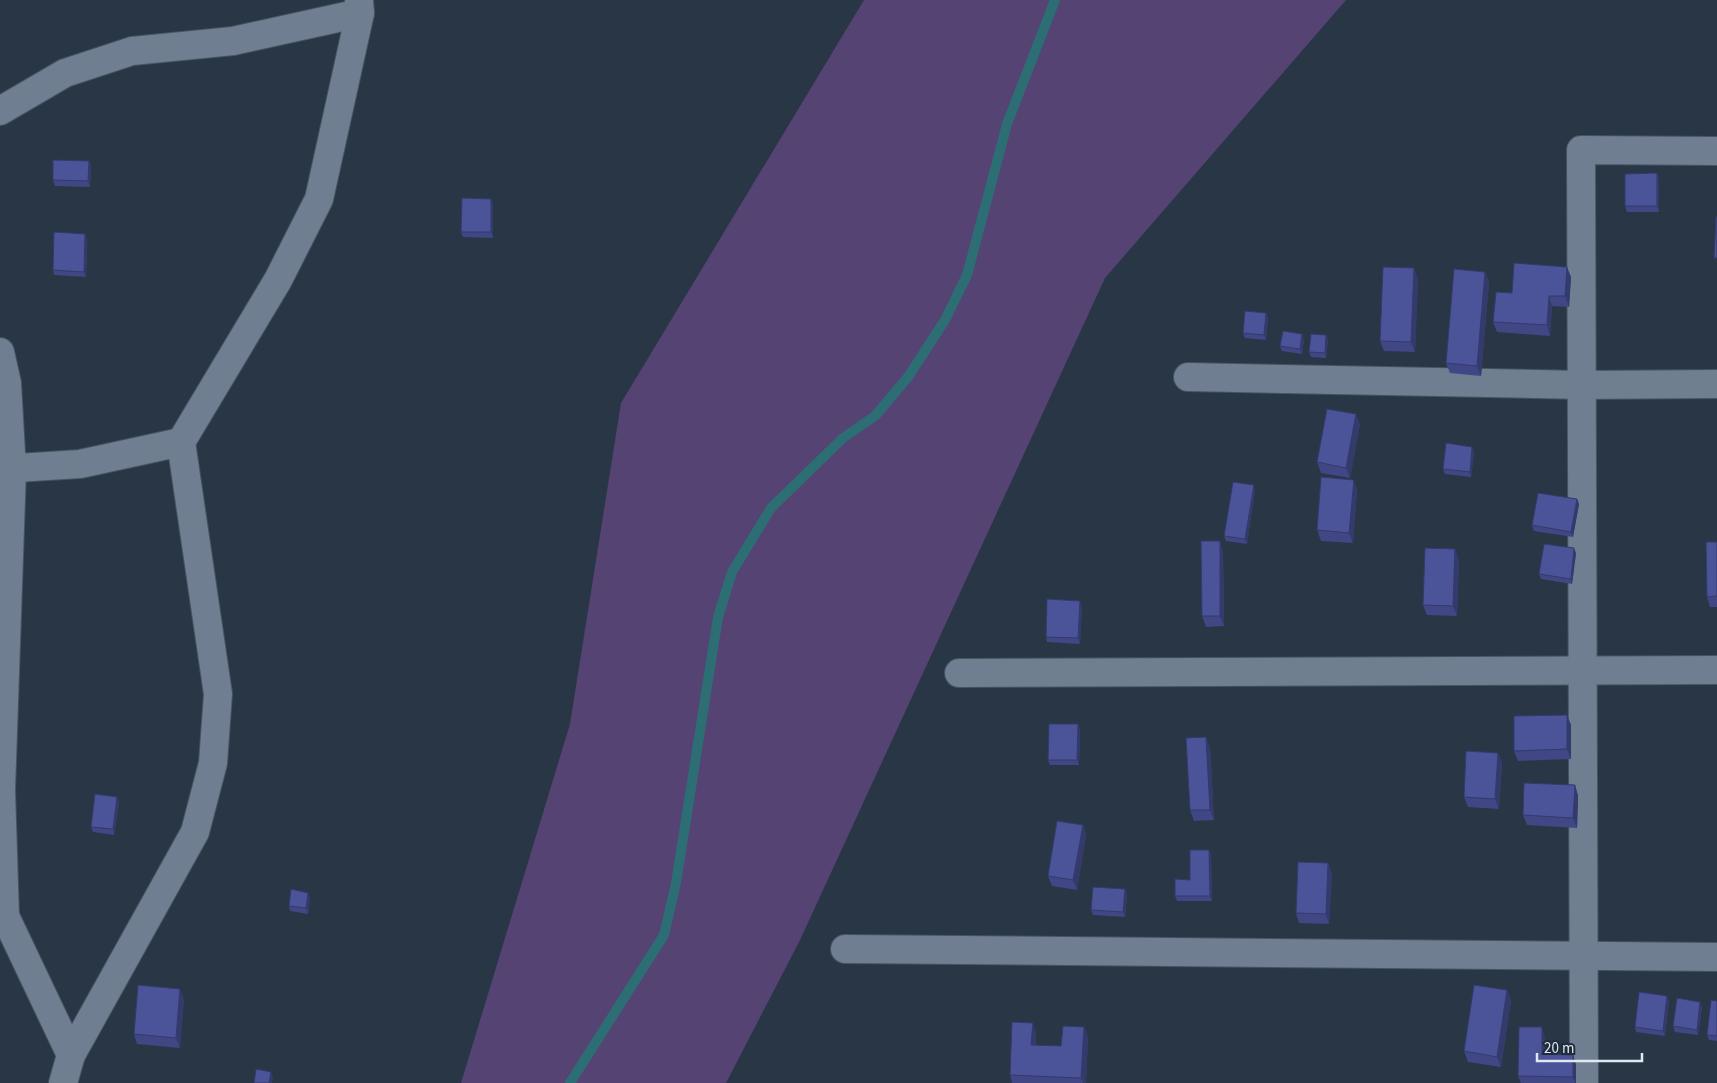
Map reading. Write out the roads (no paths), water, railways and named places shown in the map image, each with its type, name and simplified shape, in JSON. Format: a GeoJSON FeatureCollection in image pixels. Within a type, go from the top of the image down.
{"type":"FeatureCollection","features":[{"type":"Feature","properties":{"kind":"street"},"geometry":{"type":"LineString","coordinates":[[0,111],[65,73],[132,51],[233,41],[359,6],[319,199],[278,280],[181,442],[218,694],[212,762],[195,832],[71,1055],[63,1083]]}},
{"type":"Feature","properties":{"kind":"street"},"geometry":{"type":"LineString","coordinates":[[1584,1083],[1581,150],[1717,151]]}},
{"type":"Feature","properties":{"kind":"street"},"geometry":{"type":"LineString","coordinates":[[0,352],[7,382],[1,790],[2,916],[71,1055]]}},
{"type":"Feature","properties":{"kind":"street"},"geometry":{"type":"LineString","coordinates":[[1188,377],[1582,385],[1717,384]]}},
{"type":"Feature","properties":{"kind":"street"},"geometry":{"type":"LineString","coordinates":[[6,469],[80,464],[181,442]]}},
{"type":"Feature","properties":{"kind":"street"},"geometry":{"type":"LineString","coordinates":[[959,673],[1717,670]]}},
{"type":"Feature","properties":{"kind":"street"},"geometry":{"type":"LineString","coordinates":[[845,949],[1717,957]]}},
{"type":"Feature","properties":{"kind":"waterway"},"geometry":{"type":"LineString","coordinates":[[570,1083],[664,935],[676,883],[718,617],[732,572],[771,508],[843,438],[875,416],[908,377],[945,320],[967,275],[1007,124],[1055,0]]}}]}
